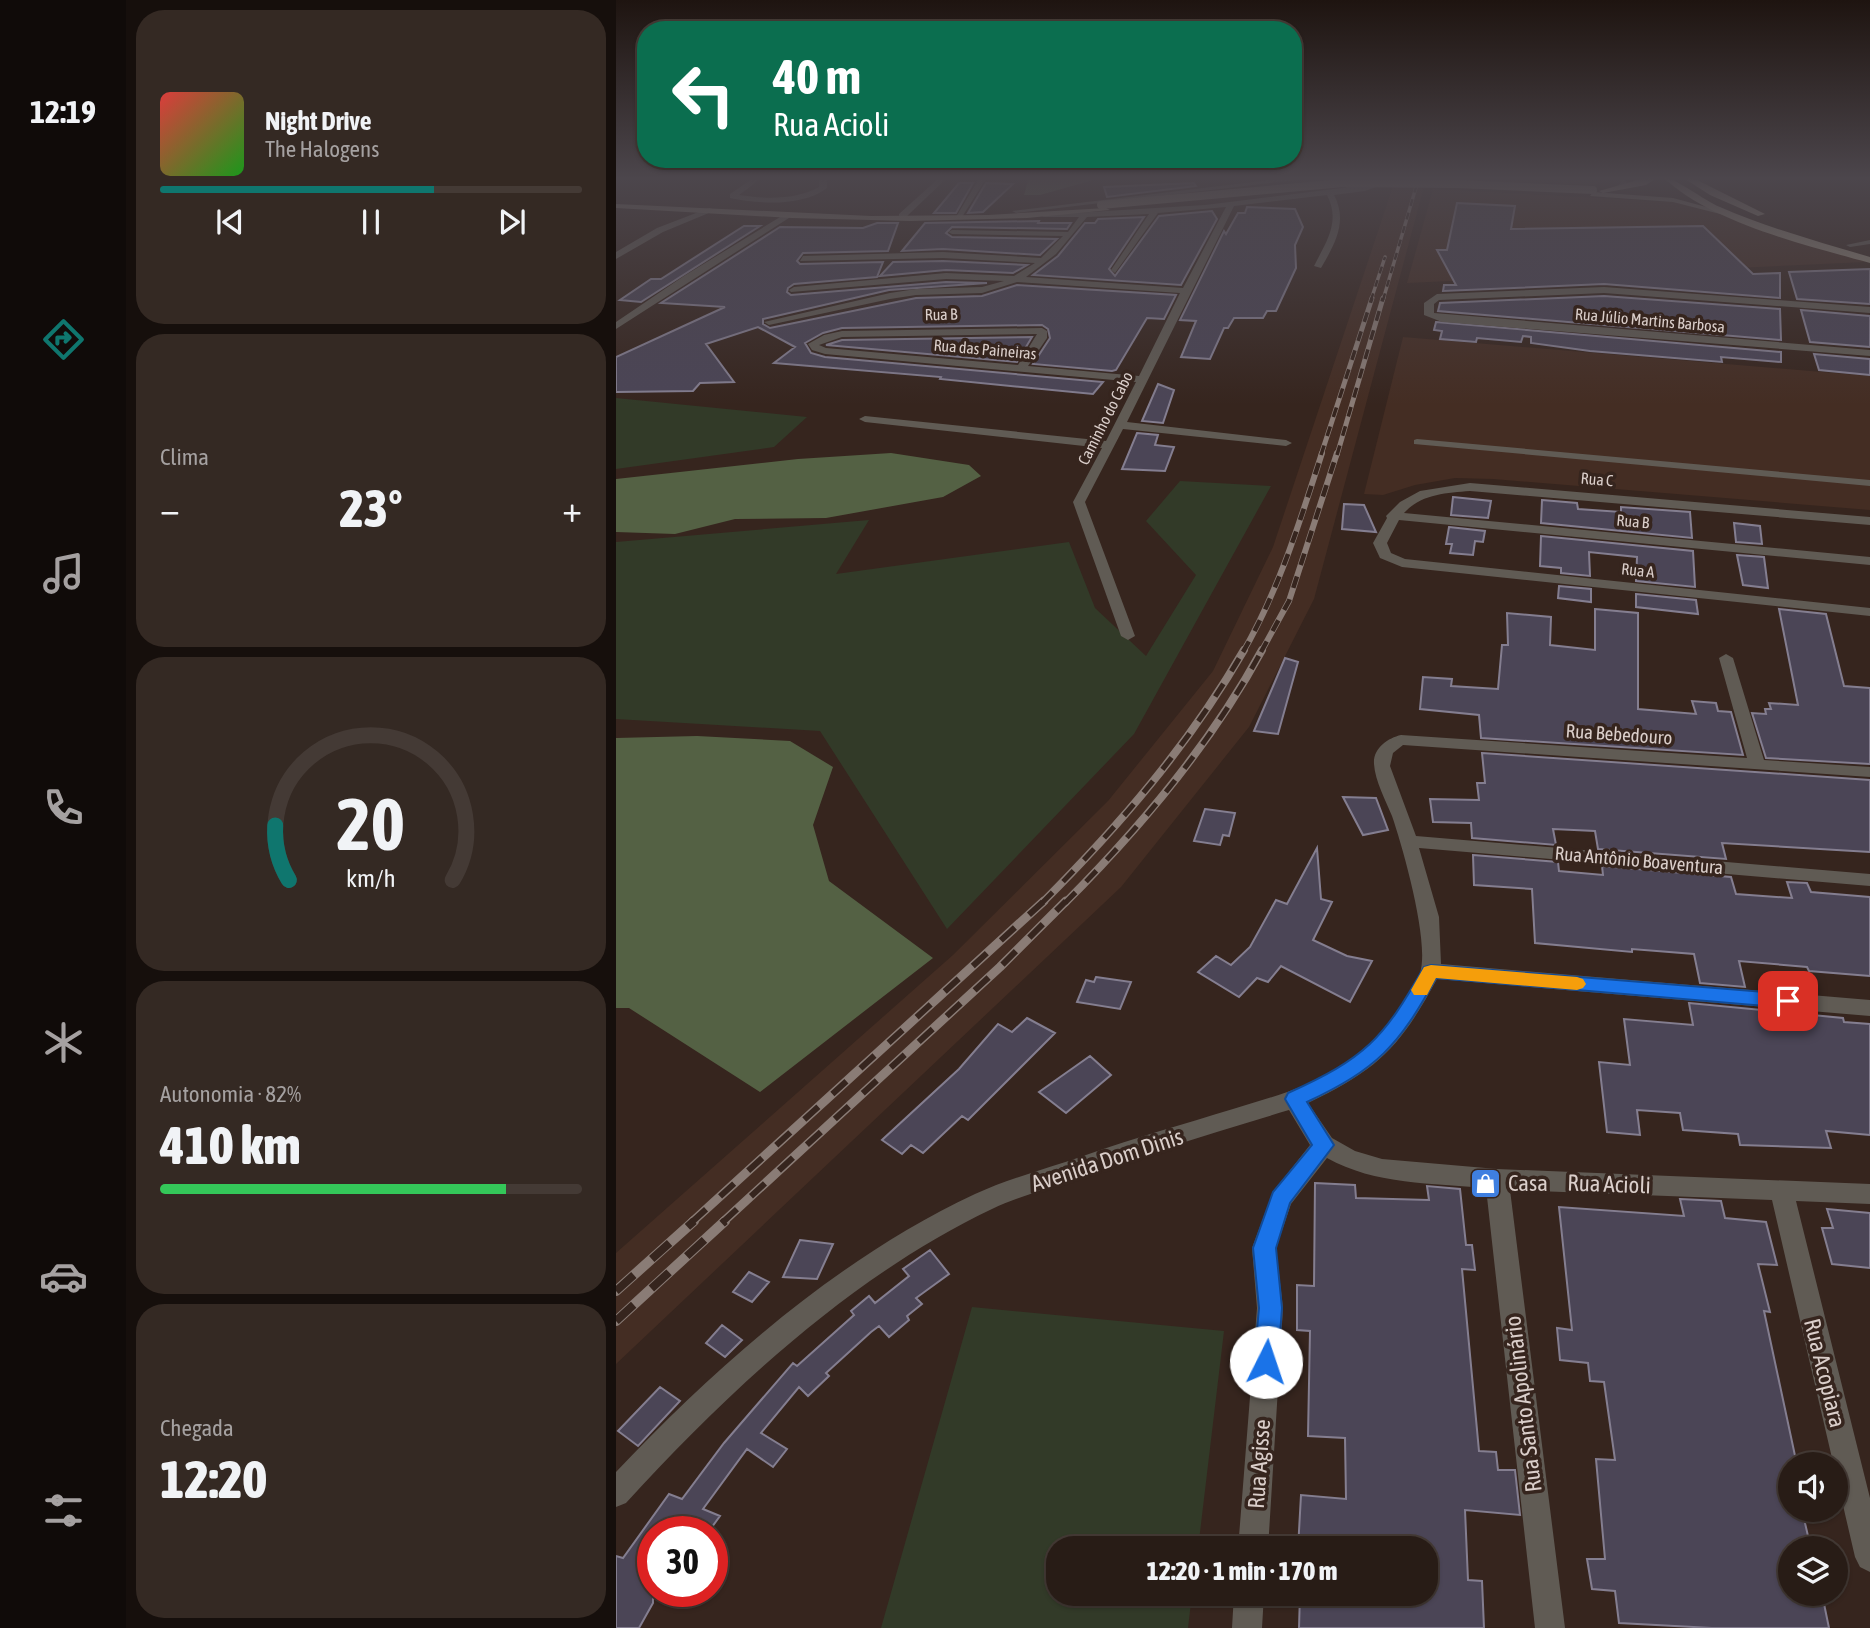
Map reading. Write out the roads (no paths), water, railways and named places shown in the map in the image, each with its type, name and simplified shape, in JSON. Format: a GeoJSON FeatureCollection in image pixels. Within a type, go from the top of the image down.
{"type":"FeatureCollection","features":[{"type":"Feature","properties":{"kind":"main road"},"geometry":{"type":"LineString","coordinates":[[1848,253],[1870,260]]}},
{"type":"Feature","properties":{"kind":"street"},"geometry":{"type":"LineString","coordinates":[[616,326],[728,253]]}},
{"type":"Feature","properties":{"kind":"street"},"geometry":{"type":"LineString","coordinates":[[769,322],[907,293],[978,291],[996,287],[1016,278],[1051,253]]}},
{"type":"Feature","properties":{"kind":"street"},"geometry":{"type":"LineString","coordinates":[[1115,270],[1127,253]]}},
{"type":"Feature","properties":{"kind":"street","name":"Caminho do Cabo"},"geometry":{"type":"LineString","coordinates":[[1128,636],[1079,502],[1111,445],[1204,253]]}},
{"type":"Feature","properties":{"kind":"street"},"geometry":{"type":"LineString","coordinates":[[1318,266],[1324,253]]}},
{"type":"Feature","properties":{"kind":"street"},"geometry":{"type":"LineString","coordinates":[[803,259],[943,255],[1042,261]]}},
{"type":"Feature","properties":{"kind":"street"},"geometry":{"type":"LineString","coordinates":[[794,290],[931,276],[1016,278],[1184,291]]}},
{"type":"Feature","properties":{"kind":"street"},"geometry":{"type":"LineString","coordinates":[[834,308],[844,287]]}},
{"type":"Feature","properties":{"kind":"street"},"geometry":{"type":"LineString","coordinates":[[996,287],[1078,293]]}},
{"type":"Feature","properties":{"kind":"street"},"geometry":{"type":"LineString","coordinates":[[1545,311],[1604,290],[1870,310]]}},
{"type":"Feature","properties":{"kind":"street"},"geometry":{"type":"LineString","coordinates":[[1092,293],[1106,294]]}},
{"type":"Feature","properties":{"kind":"street","name":"Rua Júlio Martins Barbosa"},"geometry":{"type":"LineString","coordinates":[[1545,311],[1442,319],[1429,315],[1429,303],[1432,298],[1446,296],[1870,353]]}},
{"type":"Feature","properties":{"kind":"street","name":"Rua B"},"geometry":{"type":"LineString","coordinates":[[825,351],[813,344],[842,334],[1042,331],[1042,338],[1021,368]]}},
{"type":"Feature","properties":{"kind":"street","name":"Rua das Paineiras"},"geometry":{"type":"LineString","coordinates":[[825,351],[1142,379]]}},
{"type":"Feature","properties":{"kind":"street"},"geometry":{"type":"LineString","coordinates":[[865,419],[1111,445]]}},
{"type":"Feature","properties":{"kind":"street"},"geometry":{"type":"LineString","coordinates":[[1120,425],[1286,443]]}},
{"type":"Feature","properties":{"kind":"street","name":"Rua C"},"geometry":{"type":"LineString","coordinates":[[1392,516],[1405,501],[1412,498],[1470,487],[1870,521]]}},
{"type":"Feature","properties":{"kind":"street","name":"Rua B"},"geometry":{"type":"LineString","coordinates":[[1392,516],[1870,561]]}},
{"type":"Feature","properties":{"kind":"street","name":"Rua A"},"geometry":{"type":"LineString","coordinates":[[1392,516],[1380,543],[1381,550],[1385,555],[1402,563],[1870,612]]}},
{"type":"Feature","properties":{"kind":"street"},"geometry":{"type":"LineString","coordinates":[[1726,658],[1757,765]]}},
{"type":"Feature","properties":{"kind":"street","name":"Rua Bebedouro"},"geometry":{"type":"LineString","coordinates":[[1408,841],[1381,766],[1381,758],[1389,745],[1401,740],[1870,772]]}},
{"type":"Feature","properties":{"kind":"street"},"geometry":{"type":"LineString","coordinates":[[1408,841],[1429,917],[1431,971],[1870,1008]]}},
{"type":"Feature","properties":{"kind":"street","name":"Rua Antônio Boaventura"},"geometry":{"type":"LineString","coordinates":[[1408,841],[1870,880]]}},
{"type":"Feature","properties":{"kind":"street","name":"Avenida Dom Dinis"},"geometry":{"type":"LineString","coordinates":[[616,1493],[682,1422],[773,1340],[899,1247],[985,1202],[1110,1156],[1295,1099],[1342,1077],[1368,1059],[1392,1035],[1431,971]]}},
{"type":"Feature","properties":{"kind":"street","name":"Rua Acioli"},"geometry":{"type":"LineString","coordinates":[[1295,1099],[1311,1129],[1324,1145],[1349,1159],[1382,1169],[1497,1179],[1870,1194]]}},
{"type":"Feature","properties":{"kind":"street","name":"Rua Agisse"},"geometry":{"type":"LineString","coordinates":[[1253,1536],[1270,1308],[1264,1248],[1281,1199],[1324,1145]]}},
{"type":"Feature","properties":{"kind":"street","name":"Rua Santo Apolinário"},"geometry":{"type":"LineString","coordinates":[[1497,1179],[1550,1628]]}},
{"type":"Feature","properties":{"kind":"street","name":"Rua Acopiara"},"geometry":{"type":"LineString","coordinates":[[1781,1190],[1870,1557]]}},
{"type":"Feature","properties":{"kind":"street"},"geometry":{"type":"LineString","coordinates":[[1247,1628],[1248,1606]]}},
{"type":"Feature","properties":{"kind":"lane"},"geometry":{"type":"LineString","coordinates":[[1417,442],[1870,483]]}},
{"type":"Feature","properties":{"kind":"railway"},"geometry":{"type":"LineString","coordinates":[[1383,300],[1397,253]]}},
{"type":"Feature","properties":{"kind":"railway"},"geometry":{"type":"LineString","coordinates":[[1371,300],[1385,257]]}},
{"type":"Feature","properties":{"kind":"railway"},"geometry":{"type":"LineString","coordinates":[[1321,455],[1372,298]]}},
{"type":"Feature","properties":{"kind":"railway"},"geometry":{"type":"LineString","coordinates":[[1337,455],[1383,298]]}},
{"type":"Feature","properties":{"kind":"railway"},"geometry":{"type":"LineString","coordinates":[[1243,652],[1278,580],[1322,453]]}},
{"type":"Feature","properties":{"kind":"railway"},"geometry":{"type":"LineString","coordinates":[[1261,652],[1289,601],[1337,453]]}},
{"type":"Feature","properties":{"kind":"railway"},"geometry":{"type":"LineString","coordinates":[[1043,902],[1151,783],[1200,719],[1244,650]]}},
{"type":"Feature","properties":{"kind":"railway"},"geometry":{"type":"LineString","coordinates":[[1065,903],[1173,784],[1220,719],[1262,650]]}},
{"type":"Feature","properties":{"kind":"railway"},"geometry":{"type":"LineString","coordinates":[[723,1222],[1000,967],[1066,901]]}},
{"type":"Feature","properties":{"kind":"railway"},"geometry":{"type":"LineString","coordinates":[[692,1222],[1043,902]]}},
{"type":"Feature","properties":{"kind":"railway"},"geometry":{"type":"LineString","coordinates":[[616,1291],[694,1221]]}},
{"type":"Feature","properties":{"kind":"railway"},"geometry":{"type":"LineString","coordinates":[[616,1321],[725,1221]]}},
{"type":"Feature","properties":{"kind":"place","name":"Casa"},"geometry":{"type":"Point","coordinates":[1485,1183]}}]}
